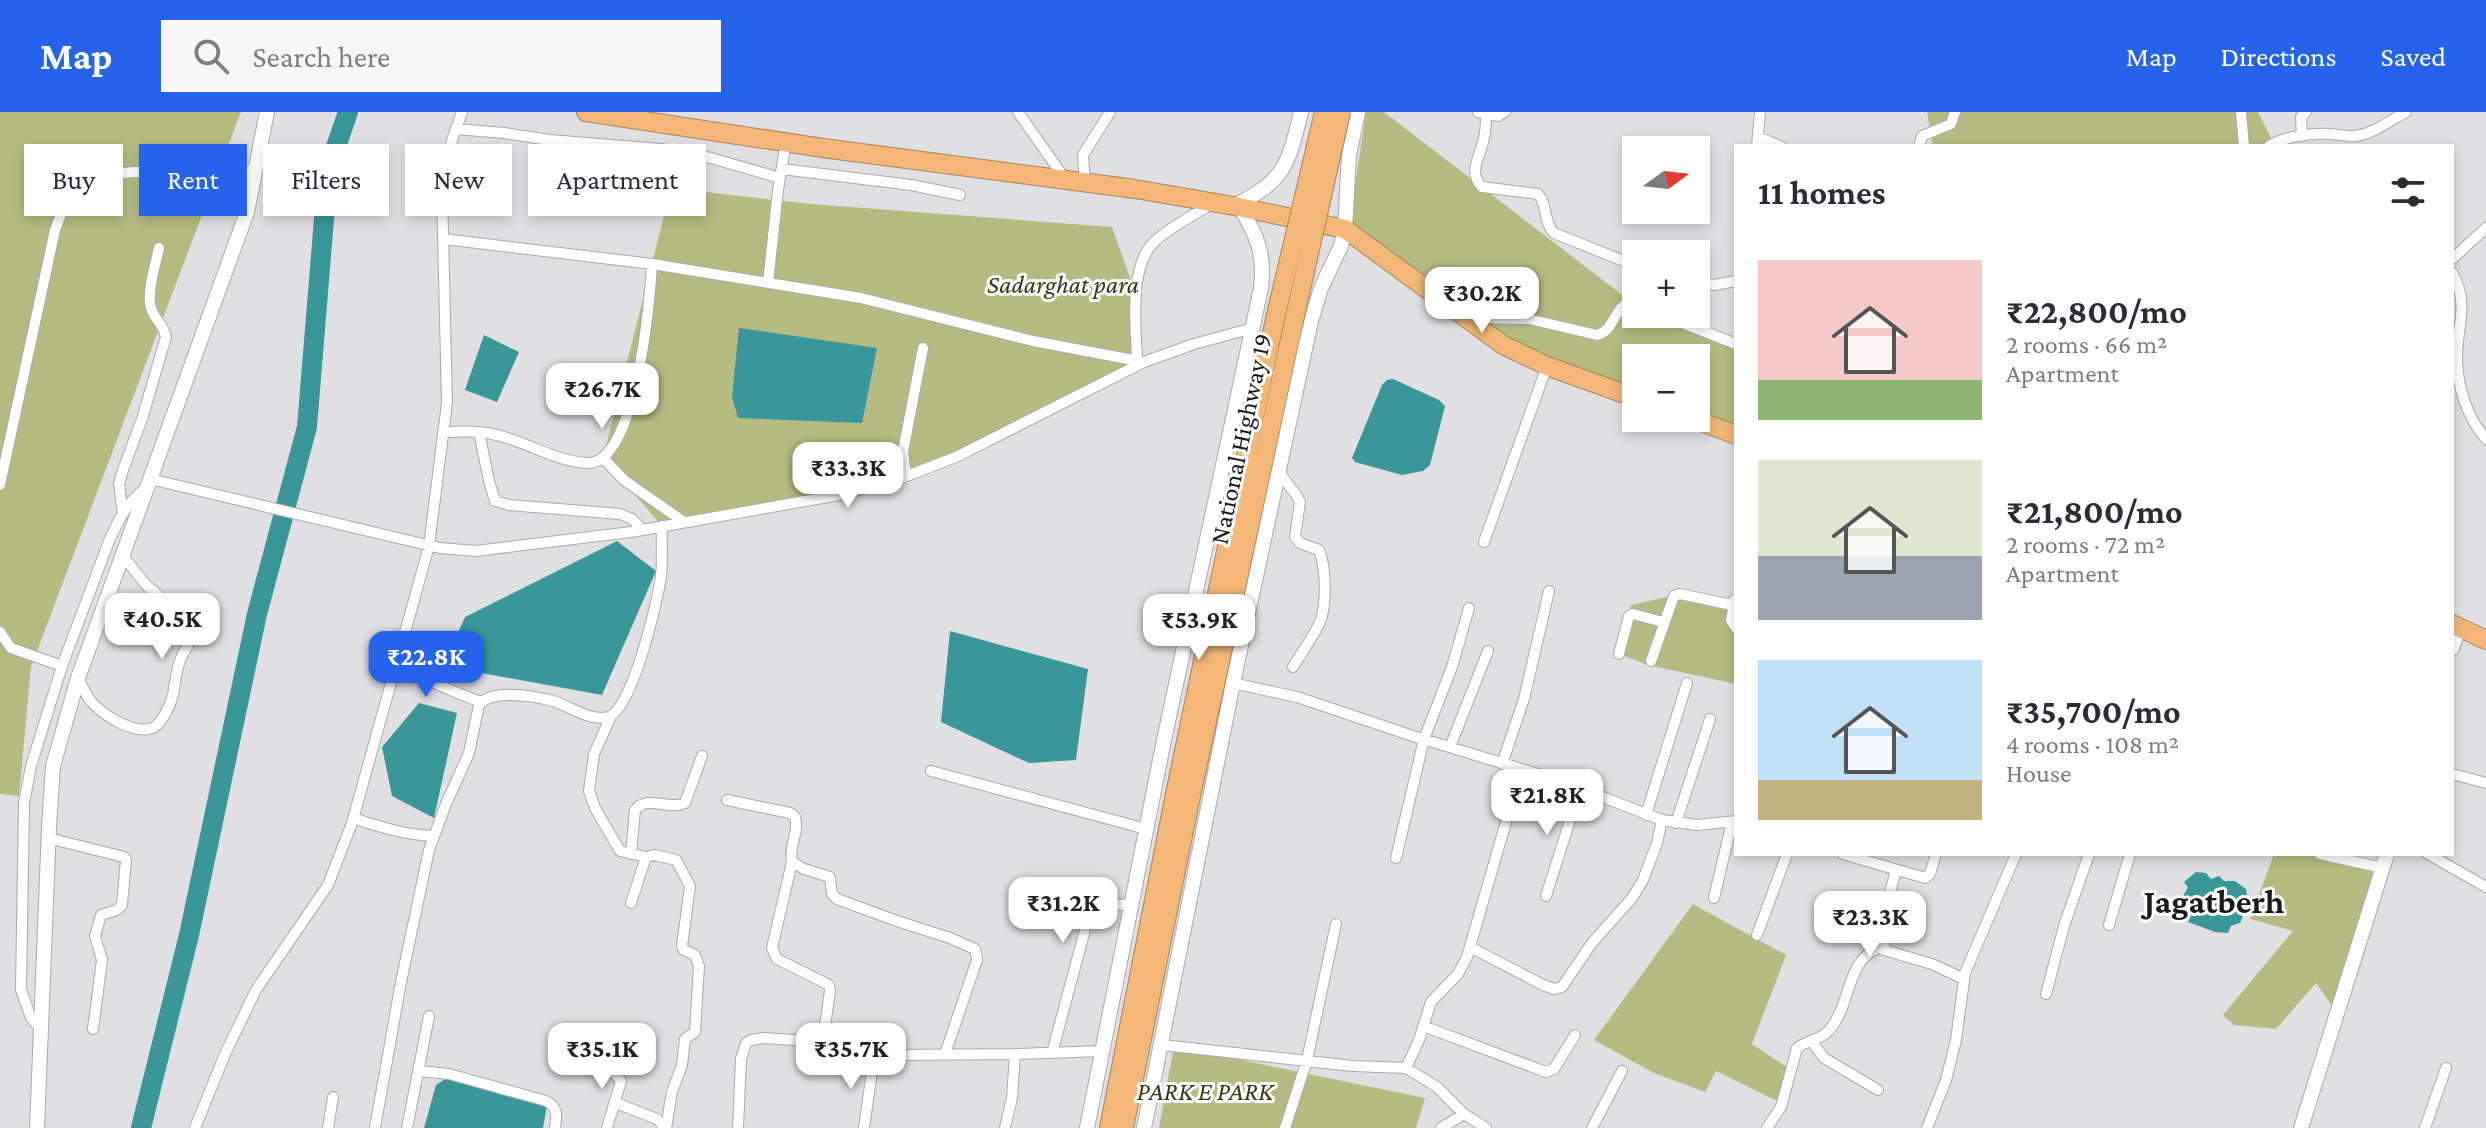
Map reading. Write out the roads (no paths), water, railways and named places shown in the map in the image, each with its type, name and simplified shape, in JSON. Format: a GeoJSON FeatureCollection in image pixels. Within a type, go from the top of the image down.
{"type":"FeatureCollection","features":[{"type":"Feature","properties":{"kind":"highway"},"geometry":{"type":"LineString","coordinates":[[586,112],[1214,202],[1345,229],[1486,335],[1520,355],[1622,393]]}},
{"type":"Feature","properties":{"kind":"highway"},"geometry":{"type":"LineString","coordinates":[[1109,1128],[1173,804],[1284,322],[1324,112]]}},
{"type":"Feature","properties":{"kind":"highway"},"geometry":{"type":"LineString","coordinates":[[1284,322],[1341,112]]}},
{"type":"Feature","properties":{"kind":"highway","name":"National Highway 19"},"geometry":{"type":"LineString","coordinates":[[1124,1128],[1284,322]]}},
{"type":"Feature","properties":{"kind":"highway"},"geometry":{"type":"LineString","coordinates":[[1710,425],[1734,434]]}},
{"type":"Feature","properties":{"kind":"main road"},"geometry":{"type":"LineString","coordinates":[[37,1128],[53,766],[78,678],[247,212],[267,112]]}},
{"type":"Feature","properties":{"kind":"main road"},"geometry":{"type":"LineString","coordinates":[[1087,1128],[1146,829],[1264,267],[1257,237],[1237,206],[1269,186],[1279,174],[1288,158],[1301,112]]}},
{"type":"Feature","properties":{"kind":"main road"},"geometry":{"type":"LineString","coordinates":[[1144,1128],[1233,683],[1311,321],[1345,229],[1349,155],[1358,112]]}},
{"type":"Feature","properties":{"kind":"main road"},"geometry":{"type":"LineString","coordinates":[[2454,646],[2472,632]]}},
{"type":"Feature","properties":{"kind":"main road"},"geometry":{"type":"LineString","coordinates":[[2301,1128],[2385,861]]}},
{"type":"Feature","properties":{"kind":"street"},"geometry":{"type":"LineString","coordinates":[[195,1128],[225,1054],[256,990],[328,885],[353,818],[429,546],[447,403],[441,212],[443,179],[462,112]]}},
{"type":"Feature","properties":{"kind":"street"},"geometry":{"type":"LineString","coordinates":[[1018,112],[1065,180]]}},
{"type":"Feature","properties":{"kind":"street"},"geometry":{"type":"LineString","coordinates":[[1085,183],[1083,155],[1110,112]]}},
{"type":"Feature","properties":{"kind":"street"},"geometry":{"type":"LineString","coordinates":[[1505,112],[1498,116],[1482,113],[1485,133],[1474,172],[1477,182],[1482,187],[1538,194],[1554,233],[1622,260]]}},
{"type":"Feature","properties":{"kind":"street"},"geometry":{"type":"LineString","coordinates":[[1758,141],[1760,112]]}},
{"type":"Feature","properties":{"kind":"street"},"geometry":{"type":"LineString","coordinates":[[1920,144],[1922,136],[1951,124],[1955,112]]}},
{"type":"Feature","properties":{"kind":"street"},"geometry":{"type":"LineString","coordinates":[[2241,112],[2244,144]]}},
{"type":"Feature","properties":{"kind":"street"},"geometry":{"type":"LineString","coordinates":[[2302,136],[2301,117],[2306,112]]}},
{"type":"Feature","properties":{"kind":"street"},"geometry":{"type":"LineString","coordinates":[[2272,144],[2302,136],[2328,134],[2359,141],[2406,112]]}},
{"type":"Feature","properties":{"kind":"street"},"geometry":{"type":"LineString","coordinates":[[456,129],[661,149],[781,173],[911,185],[960,195]]}},
{"type":"Feature","properties":{"kind":"street"},"geometry":{"type":"LineString","coordinates":[[768,283],[786,142]]}},
{"type":"Feature","properties":{"kind":"street"},"geometry":{"type":"LineString","coordinates":[[0,485],[55,230],[67,198],[79,183],[100,174],[256,170]]}},
{"type":"Feature","properties":{"kind":"street"},"geometry":{"type":"LineString","coordinates":[[1141,362],[1134,302],[1145,254],[1164,234],[1214,202]]}},
{"type":"Feature","properties":{"kind":"street"},"geometry":{"type":"LineString","coordinates":[[2454,257],[2486,228]]}},
{"type":"Feature","properties":{"kind":"street"},"geometry":{"type":"LineString","coordinates":[[1345,229],[1485,318],[1529,319],[1597,335],[1609,329],[1622,306]]}},
{"type":"Feature","properties":{"kind":"street"},"geometry":{"type":"LineString","coordinates":[[444,239],[652,264],[861,298],[1033,341],[1141,362]]}},
{"type":"Feature","properties":{"kind":"street"},"geometry":{"type":"LineString","coordinates":[[123,514],[119,484],[166,337],[151,308],[150,297],[159,248]]}},
{"type":"Feature","properties":{"kind":"street"},"geometry":{"type":"LineString","coordinates":[[443,432],[493,434],[574,462],[591,464],[603,458],[615,446],[638,371],[649,317],[652,264]]}},
{"type":"Feature","properties":{"kind":"street"},"geometry":{"type":"LineString","coordinates":[[2454,276],[2463,306],[2457,360],[2461,386],[2468,411],[2486,439]]}},
{"type":"Feature","properties":{"kind":"street"},"geometry":{"type":"LineString","coordinates":[[1710,284],[1734,281]]}},
{"type":"Feature","properties":{"kind":"street"},"geometry":{"type":"LineString","coordinates":[[41,1029],[31,1018],[21,990],[24,803],[31,766],[62,666],[109,541],[123,514],[149,482],[429,546],[476,551],[643,530],[839,495],[906,476],[1006,434],[1141,362],[1253,328]]}},
{"type":"Feature","properties":{"kind":"street"},"geometry":{"type":"LineString","coordinates":[[1695,328],[1734,343]]}},
{"type":"Feature","properties":{"kind":"street"},"geometry":{"type":"LineString","coordinates":[[906,476],[903,451],[923,348]]}},
{"type":"Feature","properties":{"kind":"street"},"geometry":{"type":"LineString","coordinates":[[1484,542],[1547,366]]}},
{"type":"Feature","properties":{"kind":"street"},"geometry":{"type":"LineString","coordinates":[[479,432],[495,501],[509,505],[620,514],[632,519],[643,530]]}},
{"type":"Feature","properties":{"kind":"street"},"geometry":{"type":"LineString","coordinates":[[603,458],[624,480],[684,522]]}},
{"type":"Feature","properties":{"kind":"street"},"geometry":{"type":"LineString","coordinates":[[1279,472],[1300,502],[1295,537],[1300,543],[1319,550],[1324,573],[1320,622],[1293,667]]}},
{"type":"Feature","properties":{"kind":"street"},"geometry":{"type":"LineString","coordinates":[[662,526],[661,575],[649,633],[627,694],[611,716],[594,754],[589,791],[595,808],[620,851],[676,860],[690,886],[682,946],[695,955],[699,966],[695,1032],[685,1039],[682,1065],[672,1092],[665,1128]]}},
{"type":"Feature","properties":{"kind":"street"},"geometry":{"type":"LineString","coordinates":[[78,678],[90,699],[103,713],[114,721],[143,729],[157,725],[168,710],[174,694],[180,660],[194,631],[177,610],[147,586],[122,555]]}},
{"type":"Feature","properties":{"kind":"street"},"geometry":{"type":"LineString","coordinates":[[1502,764],[1524,699],[1549,591]]}},
{"type":"Feature","properties":{"kind":"street"},"geometry":{"type":"LineString","coordinates":[[1651,661],[1674,596],[1680,594],[1727,604],[1734,600]]}},
{"type":"Feature","properties":{"kind":"street"},"geometry":{"type":"LineString","coordinates":[[1734,605],[1731,620],[1734,625]]}},
{"type":"Feature","properties":{"kind":"street"},"geometry":{"type":"LineString","coordinates":[[1396,858],[1424,739],[1452,667],[1469,608]]}},
{"type":"Feature","properties":{"kind":"street"},"geometry":{"type":"LineString","coordinates":[[1619,654],[1631,614],[1663,622]]}},
{"type":"Feature","properties":{"kind":"street"},"geometry":{"type":"LineString","coordinates":[[0,632],[11,648],[62,666]]}},
{"type":"Feature","properties":{"kind":"street"},"geometry":{"type":"LineString","coordinates":[[1450,747],[1488,651]]}},
{"type":"Feature","properties":{"kind":"street"},"geometry":{"type":"LineString","coordinates":[[399,655],[412,670],[432,683],[481,702]]}},
{"type":"Feature","properties":{"kind":"street"},"geometry":{"type":"LineString","coordinates":[[1233,683],[1285,693],[1580,789],[1662,820],[1697,825],[1734,822],[1714,898]]}},
{"type":"Feature","properties":{"kind":"street"},"geometry":{"type":"LineString","coordinates":[[1646,815],[1687,683]]}},
{"type":"Feature","properties":{"kind":"street"},"geometry":{"type":"LineString","coordinates":[[375,1128],[401,982],[434,836],[469,753],[475,716],[481,702],[491,695],[517,696],[549,700],[595,717],[611,716]]}},
{"type":"Feature","properties":{"kind":"street"},"geometry":{"type":"LineString","coordinates":[[1676,823],[1710,719]]}},
{"type":"Feature","properties":{"kind":"street"},"geometry":{"type":"LineString","coordinates":[[631,854],[637,806],[646,802],[675,806],[685,803],[702,756]]}},
{"type":"Feature","properties":{"kind":"street"},"geometry":{"type":"LineString","coordinates":[[1406,1068],[1431,1002],[1458,974],[1470,947],[1521,770]]}},
{"type":"Feature","properties":{"kind":"street"},"geometry":{"type":"LineString","coordinates":[[931,771],[1146,829]]}},
{"type":"Feature","properties":{"kind":"street"},"geometry":{"type":"LineString","coordinates":[[2454,775],[2486,783]]}},
{"type":"Feature","properties":{"kind":"street"},"geometry":{"type":"LineString","coordinates":[[1546,896],[1580,789]]}},
{"type":"Feature","properties":{"kind":"street"},"geometry":{"type":"LineString","coordinates":[[727,800],[790,813],[795,817],[797,827],[792,843],[792,862],[772,948],[777,959],[829,985],[822,1047]]}},
{"type":"Feature","properties":{"kind":"street"},"geometry":{"type":"LineString","coordinates":[[353,818],[389,830],[434,836]]}},
{"type":"Feature","properties":{"kind":"street"},"geometry":{"type":"LineString","coordinates":[[1470,947],[1543,985],[1554,989],[1562,987],[1592,943],[1632,898],[1643,880],[1662,820]]}},
{"type":"Feature","properties":{"kind":"street"},"geometry":{"type":"LineString","coordinates":[[48,838],[126,860],[122,905],[101,915],[95,936],[102,960],[93,1029]]}},
{"type":"Feature","properties":{"kind":"street"},"geometry":{"type":"LineString","coordinates":[[1757,935],[1786,856]]}},
{"type":"Feature","properties":{"kind":"street"},"geometry":{"type":"LineString","coordinates":[[1852,856],[1928,877],[1935,856]]}},
{"type":"Feature","properties":{"kind":"street"},"geometry":{"type":"LineString","coordinates":[[1927,1128],[1946,1080],[1956,1040],[1964,979],[2015,856]]}},
{"type":"Feature","properties":{"kind":"street"},"geometry":{"type":"LineString","coordinates":[[2046,994],[2064,926],[2088,856]]}},
{"type":"Feature","properties":{"kind":"street"},"geometry":{"type":"LineString","coordinates":[[2109,925],[2129,856]]}},
{"type":"Feature","properties":{"kind":"street"},"geometry":{"type":"LineString","coordinates":[[2339,856],[2385,861]]}},
{"type":"Feature","properties":{"kind":"street"},"geometry":{"type":"LineString","coordinates":[[2432,856],[2486,887]]}},
{"type":"Feature","properties":{"kind":"street"},"geometry":{"type":"LineString","coordinates":[[631,903],[646,857]]}},
{"type":"Feature","properties":{"kind":"street"},"geometry":{"type":"LineString","coordinates":[[792,862],[830,877],[832,894],[837,899],[975,949],[977,960],[945,1054]]}},
{"type":"Feature","properties":{"kind":"street"},"geometry":{"type":"LineString","coordinates":[[1896,870],[1889,896],[1883,947],[1887,952],[1921,960],[1964,979]]}},
{"type":"Feature","properties":{"kind":"street"},"geometry":{"type":"LineString","coordinates":[[1052,1053],[1089,915],[1101,904],[1131,905]]}},
{"type":"Feature","properties":{"kind":"street"},"geometry":{"type":"LineString","coordinates":[[1285,1128],[1307,1060],[1336,924]]}},
{"type":"Feature","properties":{"kind":"street"},"geometry":{"type":"LineString","coordinates":[[1767,1128],[1781,1107],[1797,1048],[1812,1042],[1832,1027],[1845,1001],[1852,976],[1867,954],[1883,947]]}},
{"type":"Feature","properties":{"kind":"street"},"geometry":{"type":"LineString","coordinates":[[407,1128],[429,1016]]}},
{"type":"Feature","properties":{"kind":"street"},"geometry":{"type":"LineString","coordinates":[[1423,1026],[1546,1072],[1554,1069],[1575,1035]]}},
{"type":"Feature","properties":{"kind":"street"},"geometry":{"type":"LineString","coordinates":[[738,1128],[741,1059],[746,1043],[751,1040],[779,1038],[863,1057],[1103,1051]]}},
{"type":"Feature","properties":{"kind":"street"},"geometry":{"type":"LineString","coordinates":[[1812,1042],[1824,1058],[1878,1090]]}},
{"type":"Feature","properties":{"kind":"street"},"geometry":{"type":"LineString","coordinates":[[1162,1045],[1406,1068],[1437,1087],[1464,1114],[1486,1128]]}},
{"type":"Feature","properties":{"kind":"street"},"geometry":{"type":"LineString","coordinates":[[1005,1128],[1012,1098],[1015,1054]]}},
{"type":"Feature","properties":{"kind":"street"},"geometry":{"type":"LineString","coordinates":[[864,1128],[874,1057]]}},
{"type":"Feature","properties":{"kind":"street"},"geometry":{"type":"LineString","coordinates":[[579,1063],[619,1076],[621,1088],[607,1128]]}},
{"type":"Feature","properties":{"kind":"street"},"geometry":{"type":"LineString","coordinates":[[2425,1128],[2446,1068]]}},
{"type":"Feature","properties":{"kind":"street"},"geometry":{"type":"LineString","coordinates":[[419,1071],[449,1074],[546,1101],[556,1109],[555,1128]]}},
{"type":"Feature","properties":{"kind":"street"},"geometry":{"type":"LineString","coordinates":[[1592,1128],[1622,1071]]}},
{"type":"Feature","properties":{"kind":"street"},"geometry":{"type":"LineString","coordinates":[[328,1128],[333,1097]]}},
{"type":"Feature","properties":{"kind":"street"},"geometry":{"type":"LineString","coordinates":[[616,1103],[657,1119],[665,1128]]}},
{"type":"Feature","properties":{"kind":"street"},"geometry":{"type":"LineString","coordinates":[[1441,1128],[1464,1114]]}},
{"type":"Feature","properties":{"kind":"water"},"geometry":{"type":"Polygon","coordinates":[[[739,328],[877,348],[862,423],[738,418],[732,397],[739,328]]]}},
{"type":"Feature","properties":{"kind":"water"},"geometry":{"type":"Polygon","coordinates":[[[484,335],[519,352],[497,402],[465,390],[484,335]]]}},
{"type":"Feature","properties":{"kind":"water"},"geometry":{"type":"Polygon","coordinates":[[[1393,379],[1439,400],[1445,406],[1430,465],[1423,471],[1402,475],[1355,462],[1352,458],[1382,385],[1393,379]]]}},
{"type":"Feature","properties":{"kind":"water"},"geometry":{"type":"Polygon","coordinates":[[[617,541],[656,571],[602,695],[443,666],[465,617],[617,541]]]}},
{"type":"Feature","properties":{"kind":"water"},"geometry":{"type":"Polygon","coordinates":[[[950,631],[1088,669],[1076,760],[1029,763],[941,722],[950,631]]]}},
{"type":"Feature","properties":{"kind":"water"},"geometry":{"type":"Polygon","coordinates":[[[419,703],[457,713],[434,818],[392,796],[382,747],[419,703]]]}},
{"type":"Feature","properties":{"kind":"water"},"geometry":{"type":"Polygon","coordinates":[[[2196,872],[2206,873],[2211,879],[2219,876],[2224,881],[2235,881],[2246,889],[2247,902],[2242,919],[2231,926],[2228,933],[2215,932],[2188,922],[2191,915],[2182,905],[2188,887],[2184,882],[2196,872]]]}},
{"type":"Feature","properties":{"kind":"water"},"geometry":{"type":"Polygon","coordinates":[[[451,1075],[547,1105],[543,1128],[424,1128],[436,1085],[451,1075]]]}},
{"type":"Feature","properties":{"kind":"waterway"},"geometry":{"type":"LineString","coordinates":[[141,1128],[189,935],[257,614],[307,427],[328,170],[348,112]]}},
{"type":"Feature","properties":{"kind":"district","name":"Jagatberh"},"geometry":{"type":"Point","coordinates":[2214,901]}},
{"type":"Feature","properties":{"kind":"park label","name":"Sadarghat para"},"geometry":{"type":"Point","coordinates":[1063,284]}},
{"type":"Feature","properties":{"kind":"park label","name":"PARK E PARK"},"geometry":{"type":"Point","coordinates":[1205,1091]}}]}
